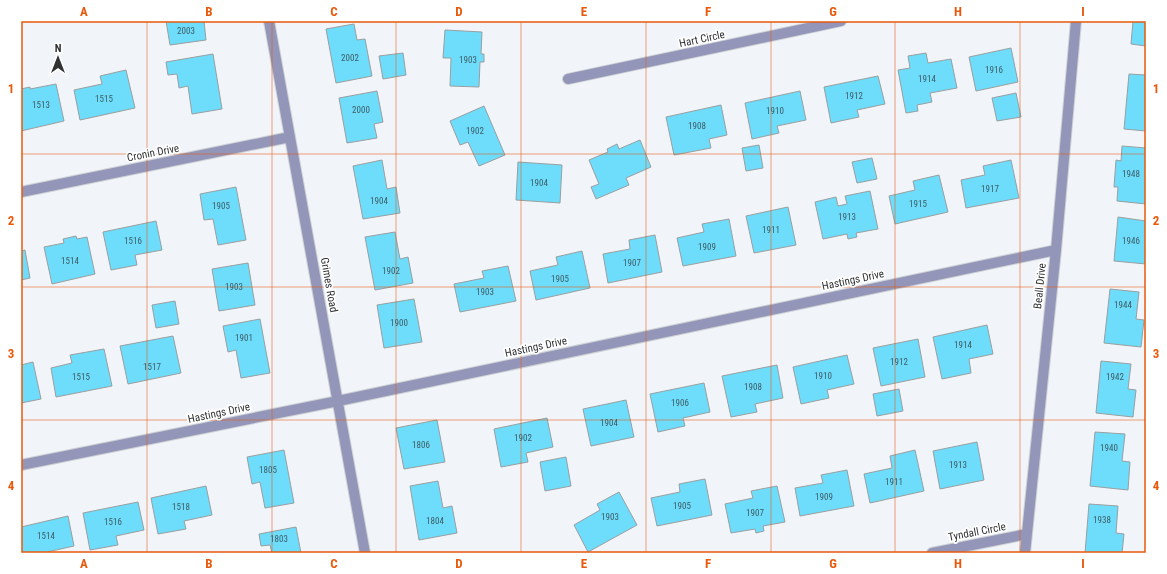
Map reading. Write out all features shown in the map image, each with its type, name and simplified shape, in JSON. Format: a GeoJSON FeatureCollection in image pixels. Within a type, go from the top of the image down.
{"type":"FeatureCollection","features":[{"type":"Feature","properties":{"kind":"street","name":"Grimes Road"},"geometry":{"type":"LineString","coordinates":[[269,21],[365,553]]}},
{"type":"Feature","properties":{"kind":"street","name":"Hart Circle"},"geometry":{"type":"LineString","coordinates":[[568,80],[841,21]]}},
{"type":"Feature","properties":{"kind":"street","name":"Beall Drive"},"geometry":{"type":"LineString","coordinates":[[1025,553],[1056,250],[1076,21]]}},
{"type":"Feature","properties":{"kind":"street","name":"Cronin Drive"},"geometry":{"type":"LineString","coordinates":[[21,192],[290,137]]}},
{"type":"Feature","properties":{"kind":"street","name":"Hastings Drive"},"geometry":{"type":"LineString","coordinates":[[21,465],[338,401],[1056,250]]}},
{"type":"Feature","properties":{"kind":"street","name":"Tyndall Circle"},"geometry":{"type":"LineString","coordinates":[[932,553],[1028,534]]}},
{"type":"Feature","properties":{"kind":"building"},"geometry":{"type":"Polygon","coordinates":[[[166,21],[204,21],[206,40],[170,45],[166,21]]]}},
{"type":"Feature","properties":{"kind":"building"},"geometry":{"type":"Polygon","coordinates":[[[1133,21],[1146,21],[1146,46],[1131,44],[1133,21]]]}},
{"type":"Feature","properties":{"kind":"building"},"geometry":{"type":"Polygon","coordinates":[[[354,24],[357,40],[365,39],[372,76],[336,83],[326,29],[354,24]]]}},
{"type":"Feature","properties":{"kind":"building"},"geometry":{"type":"Polygon","coordinates":[[[445,30],[482,32],[481,54],[484,54],[484,62],[480,62],[479,87],[450,86],[451,58],[443,58],[445,30]]]}},
{"type":"Feature","properties":{"kind":"building"},"geometry":{"type":"Polygon","coordinates":[[[1011,48],[1018,82],[976,91],[969,57],[1011,48]]]}},
{"type":"Feature","properties":{"kind":"building"},"geometry":{"type":"Polygon","coordinates":[[[403,53],[406,75],[383,79],[379,56],[403,53]]]}},
{"type":"Feature","properties":{"kind":"building"},"geometry":{"type":"Polygon","coordinates":[[[926,53],[928,63],[951,59],[957,88],[930,93],[932,102],[917,105],[918,111],[906,113],[898,70],[910,68],[908,56],[926,53]]]}},
{"type":"Feature","properties":{"kind":"building"},"geometry":{"type":"Polygon","coordinates":[[[213,54],[222,109],[192,114],[188,86],[179,88],[177,74],[168,75],[166,62],[213,54]]]}},
{"type":"Feature","properties":{"kind":"building"},"geometry":{"type":"Polygon","coordinates":[[[126,70],[135,108],[80,120],[74,90],[102,84],[100,76],[126,70]]]}},
{"type":"Feature","properties":{"kind":"building"},"geometry":{"type":"Polygon","coordinates":[[[1129,74],[1146,75],[1146,131],[1124,129],[1129,74]]]}},
{"type":"Feature","properties":{"kind":"building"},"geometry":{"type":"Polygon","coordinates":[[[878,76],[885,104],[857,110],[859,117],[831,123],[824,87],[878,76]]]}},
{"type":"Feature","properties":{"kind":"building"},"geometry":{"type":"Polygon","coordinates":[[[56,84],[64,121],[21,131],[21,89],[30,87],[30,89],[56,84]]]}},
{"type":"Feature","properties":{"kind":"building"},"geometry":{"type":"Polygon","coordinates":[[[377,91],[383,122],[374,124],[377,138],[347,143],[339,98],[377,91]]]}},
{"type":"Feature","properties":{"kind":"building"},"geometry":{"type":"Polygon","coordinates":[[[800,91],[806,120],[777,126],[779,133],[752,139],[745,103],[800,91]]]}},
{"type":"Feature","properties":{"kind":"building"},"geometry":{"type":"Polygon","coordinates":[[[1016,93],[1021,117],[997,121],[992,98],[1016,93]]]}},
{"type":"Feature","properties":{"kind":"building"},"geometry":{"type":"Polygon","coordinates":[[[721,105],[727,135],[709,139],[711,148],[674,155],[666,117],[721,105]]]}},
{"type":"Feature","properties":{"kind":"building"},"geometry":{"type":"Polygon","coordinates":[[[484,106],[505,155],[479,166],[468,142],[460,145],[450,121],[484,106]]]}},
{"type":"Feature","properties":{"kind":"building"},"geometry":{"type":"Polygon","coordinates":[[[640,140],[651,167],[626,178],[629,185],[596,199],[591,187],[599,184],[589,160],[608,152],[607,149],[617,144],[619,149],[640,140]]]}},
{"type":"Feature","properties":{"kind":"building"},"geometry":{"type":"Polygon","coordinates":[[[759,145],[763,168],[746,171],[742,148],[759,145]]]}},
{"type":"Feature","properties":{"kind":"building"},"geometry":{"type":"Polygon","coordinates":[[[1122,146],[1146,148],[1146,204],[1117,201],[1118,187],[1114,187],[1116,160],[1121,161],[1122,146]]]}},
{"type":"Feature","properties":{"kind":"building"},"geometry":{"type":"Polygon","coordinates":[[[872,158],[877,179],[857,183],[852,162],[872,158]]]}},
{"type":"Feature","properties":{"kind":"building"},"geometry":{"type":"Polygon","coordinates":[[[382,160],[387,189],[396,187],[400,213],[363,219],[353,166],[382,160]]]}},
{"type":"Feature","properties":{"kind":"building"},"geometry":{"type":"Polygon","coordinates":[[[1011,160],[1019,198],[966,208],[961,180],[985,175],[983,166],[1011,160]]]}},
{"type":"Feature","properties":{"kind":"building"},"geometry":{"type":"Polygon","coordinates":[[[518,162],[562,165],[560,203],[516,200],[518,162]]]}},
{"type":"Feature","properties":{"kind":"building"},"geometry":{"type":"Polygon","coordinates":[[[939,175],[948,212],[895,224],[889,196],[915,190],[913,181],[939,175]]]}},
{"type":"Feature","properties":{"kind":"building"},"geometry":{"type":"Polygon","coordinates":[[[236,187],[246,240],[218,245],[213,219],[204,220],[200,194],[236,187]]]}},
{"type":"Feature","properties":{"kind":"building"},"geometry":{"type":"Polygon","coordinates":[[[870,191],[878,229],[856,233],[857,237],[848,239],[847,234],[823,239],[815,202],[836,197],[838,206],[847,204],[845,196],[870,191]]]}},
{"type":"Feature","properties":{"kind":"building"},"geometry":{"type":"Polygon","coordinates":[[[788,207],[796,245],[754,253],[746,216],[788,207]]]}},
{"type":"Feature","properties":{"kind":"building"},"geometry":{"type":"Polygon","coordinates":[[[1118,217],[1146,221],[1146,264],[1114,261],[1118,217]]]}},
{"type":"Feature","properties":{"kind":"building"},"geometry":{"type":"Polygon","coordinates":[[[729,219],[736,256],[683,266],[677,238],[704,232],[702,224],[729,219]]]}},
{"type":"Feature","properties":{"kind":"building"},"geometry":{"type":"Polygon","coordinates":[[[156,221],[162,250],[135,255],[137,265],[111,270],[103,232],[156,221]]]}},
{"type":"Feature","properties":{"kind":"building"},"geometry":{"type":"Polygon","coordinates":[[[395,232],[400,259],[408,257],[413,283],[375,290],[365,237],[395,232]]]}},
{"type":"Feature","properties":{"kind":"building"},"geometry":{"type":"Polygon","coordinates":[[[655,235],[662,272],[608,283],[603,254],[630,249],[629,240],[655,235]]]}},
{"type":"Feature","properties":{"kind":"building"},"geometry":{"type":"Polygon","coordinates":[[[76,236],[77,239],[87,237],[95,274],[52,284],[44,247],[64,243],[63,239],[76,236]]]}},
{"type":"Feature","properties":{"kind":"building"},"geometry":{"type":"Polygon","coordinates":[[[25,250],[30,278],[21,280],[21,251],[25,250]]]}},
{"type":"Feature","properties":{"kind":"building"},"geometry":{"type":"Polygon","coordinates":[[[582,251],[590,288],[536,300],[530,271],[558,265],[556,257],[582,251]]]}},
{"type":"Feature","properties":{"kind":"building"},"geometry":{"type":"Polygon","coordinates":[[[248,263],[255,305],[219,311],[212,269],[248,263]]]}},
{"type":"Feature","properties":{"kind":"building"},"geometry":{"type":"Polygon","coordinates":[[[508,266],[516,301],[460,312],[454,284],[484,278],[482,271],[508,266]]]}},
{"type":"Feature","properties":{"kind":"building"},"geometry":{"type":"Polygon","coordinates":[[[1110,289],[1139,292],[1136,319],[1144,320],[1141,347],[1104,343],[1110,289]]]}},
{"type":"Feature","properties":{"kind":"building"},"geometry":{"type":"Polygon","coordinates":[[[414,299],[422,342],[384,348],[377,305],[414,299]]]}},
{"type":"Feature","properties":{"kind":"building"},"geometry":{"type":"Polygon","coordinates":[[[175,301],[179,324],[156,328],[152,305],[175,301]]]}},
{"type":"Feature","properties":{"kind":"building"},"geometry":{"type":"Polygon","coordinates":[[[260,319],[270,373],[241,378],[236,350],[228,352],[223,326],[260,319]]]}},
{"type":"Feature","properties":{"kind":"building"},"geometry":{"type":"Polygon","coordinates":[[[987,325],[993,354],[969,359],[971,373],[942,379],[933,337],[987,325]]]}},
{"type":"Feature","properties":{"kind":"building"},"geometry":{"type":"Polygon","coordinates":[[[173,336],[181,373],[128,384],[120,346],[173,336]]]}},
{"type":"Feature","properties":{"kind":"building"},"geometry":{"type":"Polygon","coordinates":[[[918,339],[925,377],[881,386],[873,348],[918,339]]]}},
{"type":"Feature","properties":{"kind":"building"},"geometry":{"type":"Polygon","coordinates":[[[104,349],[112,386],[56,397],[51,368],[72,363],[70,355],[104,349]]]}},
{"type":"Feature","properties":{"kind":"building"},"geometry":{"type":"Polygon","coordinates":[[[847,355],[854,384],[827,390],[829,398],[801,404],[793,367],[847,355]]]}},
{"type":"Feature","properties":{"kind":"building"},"geometry":{"type":"Polygon","coordinates":[[[1101,361],[1131,364],[1128,389],[1136,390],[1133,417],[1096,413],[1101,361]]]}},
{"type":"Feature","properties":{"kind":"building"},"geometry":{"type":"Polygon","coordinates":[[[33,362],[41,399],[21,403],[21,365],[33,362]]]}},
{"type":"Feature","properties":{"kind":"building"},"geometry":{"type":"Polygon","coordinates":[[[777,365],[783,398],[755,404],[757,412],[731,417],[722,376],[777,365]]]}},
{"type":"Feature","properties":{"kind":"building"},"geometry":{"type":"Polygon","coordinates":[[[704,383],[710,412],[683,418],[685,426],[658,432],[650,394],[704,383]]]}},
{"type":"Feature","properties":{"kind":"building"},"geometry":{"type":"Polygon","coordinates":[[[899,389],[903,411],[877,416],[873,394],[899,389]]]}},
{"type":"Feature","properties":{"kind":"building"},"geometry":{"type":"Polygon","coordinates":[[[626,400],[634,437],[591,446],[583,409],[626,400]]]}},
{"type":"Feature","properties":{"kind":"building"},"geometry":{"type":"Polygon","coordinates":[[[547,418],[553,447],[526,453],[528,462],[501,467],[494,429],[547,418]]]}},
{"type":"Feature","properties":{"kind":"building"},"geometry":{"type":"Polygon","coordinates":[[[437,420],[445,462],[404,469],[396,428],[437,420]]]}},
{"type":"Feature","properties":{"kind":"building"},"geometry":{"type":"Polygon","coordinates":[[[1095,432],[1125,434],[1122,461],[1130,462],[1128,490],[1090,486],[1095,432]]]}},
{"type":"Feature","properties":{"kind":"building"},"geometry":{"type":"Polygon","coordinates":[[[977,442],[984,480],[940,489],[933,451],[977,442]]]}},
{"type":"Feature","properties":{"kind":"building"},"geometry":{"type":"Polygon","coordinates":[[[284,450],[294,503],[265,508],[260,482],[252,484],[247,457],[284,450]]]}},
{"type":"Feature","properties":{"kind":"building"},"geometry":{"type":"Polygon","coordinates":[[[915,450],[924,491],[870,503],[864,474],[892,468],[890,456],[915,450]]]}},
{"type":"Feature","properties":{"kind":"building"},"geometry":{"type":"Polygon","coordinates":[[[566,457],[571,486],[545,491],[540,462],[566,457]]]}},
{"type":"Feature","properties":{"kind":"building"},"geometry":{"type":"Polygon","coordinates":[[[847,470],[854,506],[800,516],[795,488],[823,483],[821,475],[847,470]]]}},
{"type":"Feature","properties":{"kind":"building"},"geometry":{"type":"Polygon","coordinates":[[[705,479],[712,515],[657,526],[651,498],[680,492],[679,484],[705,479]]]}},
{"type":"Feature","properties":{"kind":"building"},"geometry":{"type":"Polygon","coordinates":[[[438,481],[443,508],[452,506],[457,533],[419,540],[410,486],[438,481]]]}},
{"type":"Feature","properties":{"kind":"building"},"geometry":{"type":"Polygon","coordinates":[[[206,486],[212,515],[184,521],[186,529],[158,534],[151,498],[206,486]]]}},
{"type":"Feature","properties":{"kind":"building"},"geometry":{"type":"Polygon","coordinates":[[[777,486],[785,522],[763,526],[764,531],[756,533],[755,529],[731,533],[725,504],[753,498],[751,491],[777,486]]]}},
{"type":"Feature","properties":{"kind":"building"},"geometry":{"type":"Polygon","coordinates":[[[619,492],[637,525],[588,552],[574,525],[600,510],[597,504],[619,492]]]}},
{"type":"Feature","properties":{"kind":"building"},"geometry":{"type":"Polygon","coordinates":[[[138,502],[144,530],[116,536],[118,545],[90,550],[83,513],[138,502]]]}},
{"type":"Feature","properties":{"kind":"building"},"geometry":{"type":"Polygon","coordinates":[[[1089,504],[1118,506],[1116,533],[1124,534],[1122,553],[1085,553],[1089,504]]]}},
{"type":"Feature","properties":{"kind":"building"},"geometry":{"type":"Polygon","coordinates":[[[68,516],[74,546],[47,553],[21,553],[21,527],[68,516]]]}},
{"type":"Feature","properties":{"kind":"building"},"geometry":{"type":"Polygon","coordinates":[[[296,527],[301,553],[272,553],[270,545],[261,546],[259,534],[296,527]]]}}]}
